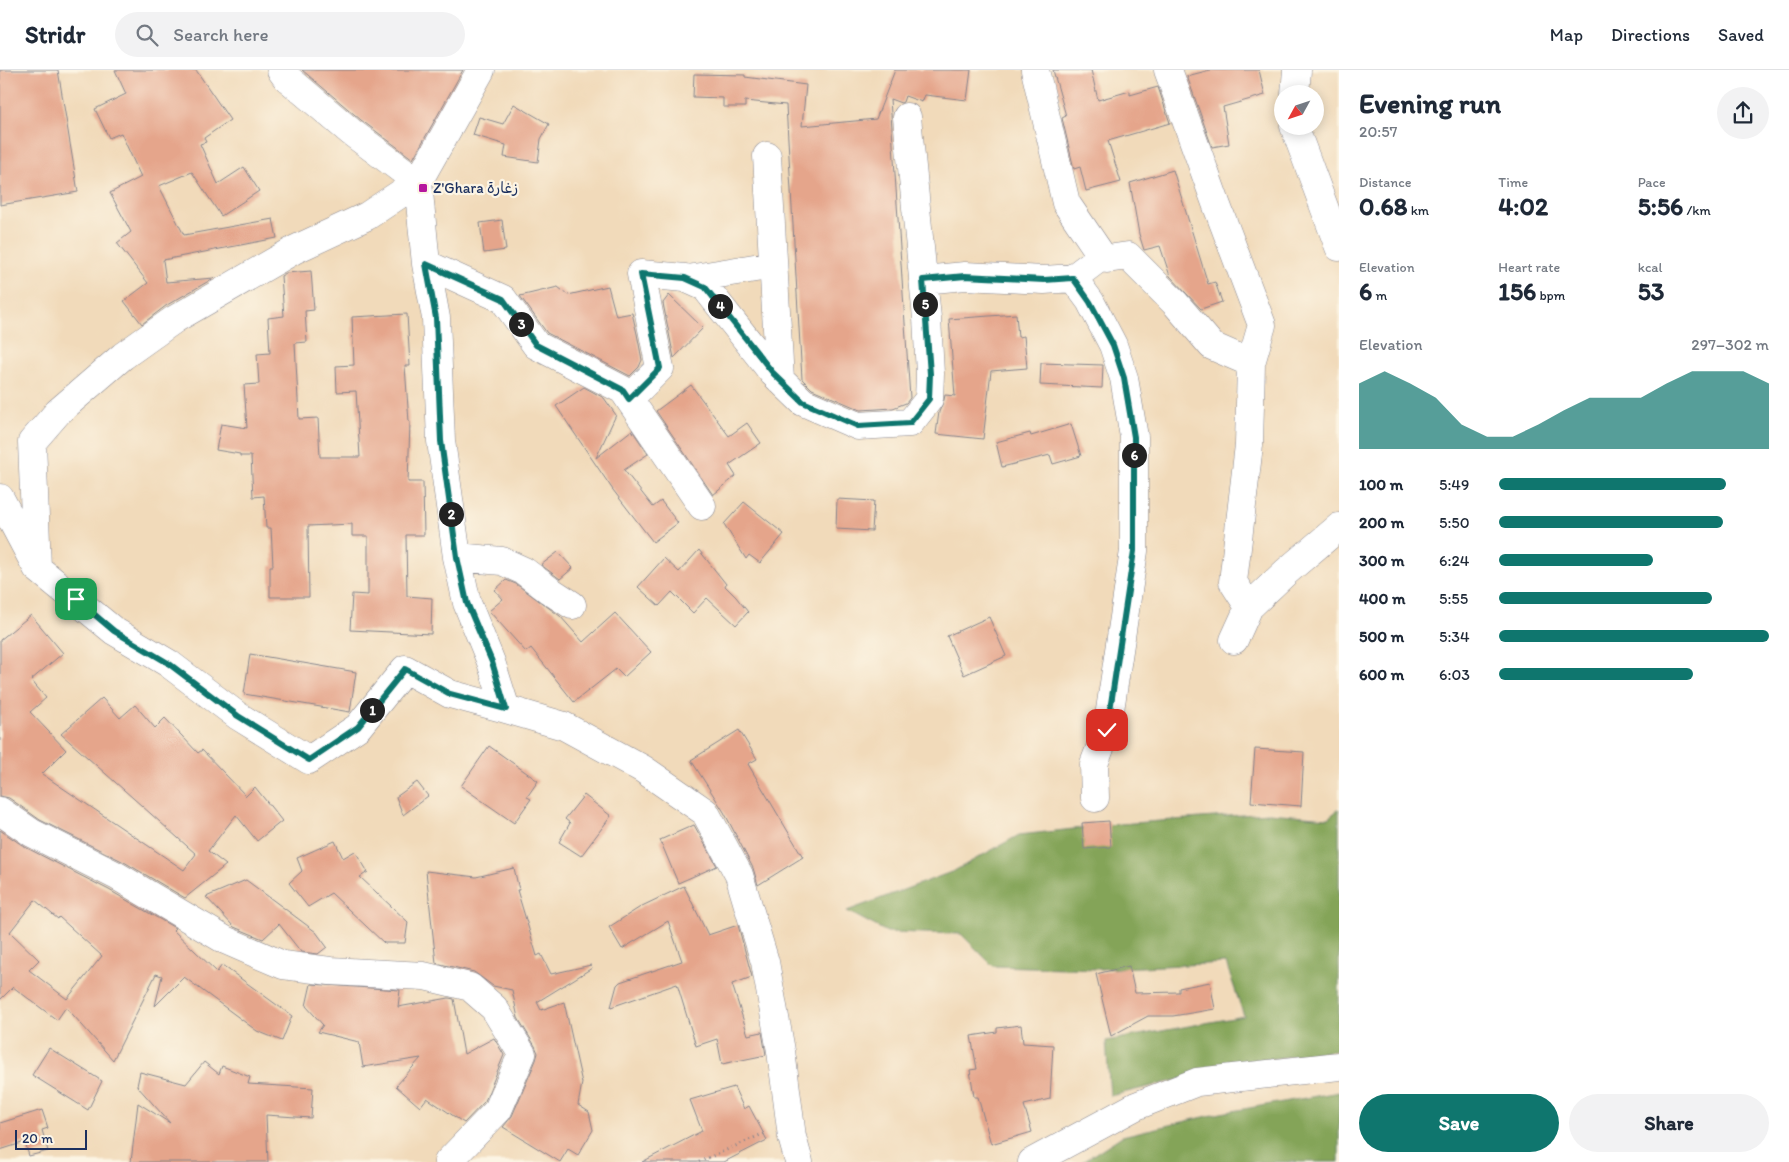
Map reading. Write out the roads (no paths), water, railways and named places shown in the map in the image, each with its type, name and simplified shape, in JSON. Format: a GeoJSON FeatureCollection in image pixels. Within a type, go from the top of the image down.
{"type":"FeatureCollection","features":[{"type":"Feature","properties":{"kind":"street"},"geometry":{"type":"LineString","coordinates":[[281,70],[286,77],[351,132],[418,182],[426,264],[436,318],[441,441],[457,557],[467,603],[492,662],[506,709]]}},
{"type":"Feature","properties":{"kind":"street"},"geometry":{"type":"LineString","coordinates":[[38,568],[32,442],[58,412],[123,356],[175,319],[296,249],[367,216],[418,182],[481,70]]}},
{"type":"Feature","properties":{"kind":"street"},"geometry":{"type":"LineString","coordinates":[[1035,70],[1066,203],[1102,256],[1107,259],[1128,256],[1176,304],[1212,346],[1250,363]]}},
{"type":"Feature","properties":{"kind":"street"},"geometry":{"type":"LineString","coordinates":[[1168,70],[1262,325],[1250,363],[1249,445],[1233,582],[1249,607]]}},
{"type":"Feature","properties":{"kind":"street"},"geometry":{"type":"LineString","coordinates":[[1295,85],[1296,70]]}},
{"type":"Feature","properties":{"kind":"street"},"geometry":{"type":"LineString","coordinates":[[629,399],[660,368],[641,274],[685,278],[705,287],[780,380],[803,402],[858,426],[910,423],[929,399],[930,374],[923,280],[906,117]]}},
{"type":"Feature","properties":{"kind":"street"},"geometry":{"type":"LineString","coordinates":[[1297,135],[1339,248]]}},
{"type":"Feature","properties":{"kind":"street"},"geometry":{"type":"LineString","coordinates":[[767,156],[780,380]]}},
{"type":"Feature","properties":{"kind":"street"},"geometry":{"type":"LineString","coordinates":[[923,280],[965,276],[1044,280],[1073,278],[1102,256]]}},
{"type":"Feature","properties":{"kind":"street"},"geometry":{"type":"LineString","coordinates":[[426,264],[503,299],[536,345],[623,390],[702,506]]}},
{"type":"Feature","properties":{"kind":"street"},"geometry":{"type":"LineString","coordinates":[[688,279],[773,265]]}},
{"type":"Feature","properties":{"kind":"street"},"geometry":{"type":"LineString","coordinates":[[1073,278],[1090,302],[1113,345],[1124,378],[1134,437],[1134,551],[1107,730],[1094,764],[1095,798]]}},
{"type":"Feature","properties":{"kind":"street"},"geometry":{"type":"LineString","coordinates":[[0,498],[38,568],[114,631],[168,663],[238,716],[309,760],[358,727],[405,669],[450,694],[564,726],[643,769],[705,812],[739,875],[765,962],[782,1051],[792,1137],[799,1162]]}},
{"type":"Feature","properties":{"kind":"street"},"geometry":{"type":"LineString","coordinates":[[1234,640],[1249,607],[1286,572],[1339,527]]}},
{"type":"Feature","properties":{"kind":"street"},"geometry":{"type":"LineString","coordinates":[[457,557],[502,561],[524,571],[572,605]]}},
{"type":"Feature","properties":{"kind":"street"},"geometry":{"type":"LineString","coordinates":[[0,811],[32,833],[117,876],[225,940],[283,965],[330,971],[424,976],[470,987],[494,1008],[522,1054],[498,1110],[448,1162]]}},
{"type":"Feature","properties":{"kind":"street"},"geometry":{"type":"LineString","coordinates":[[1032,1162],[1136,1106],[1197,1082],[1339,1066]]}},
{"type":"Feature","properties":{"kind":"place","name":"Z'Ghara زغارة"},"geometry":{"type":"Point","coordinates":[423,188]}}]}
